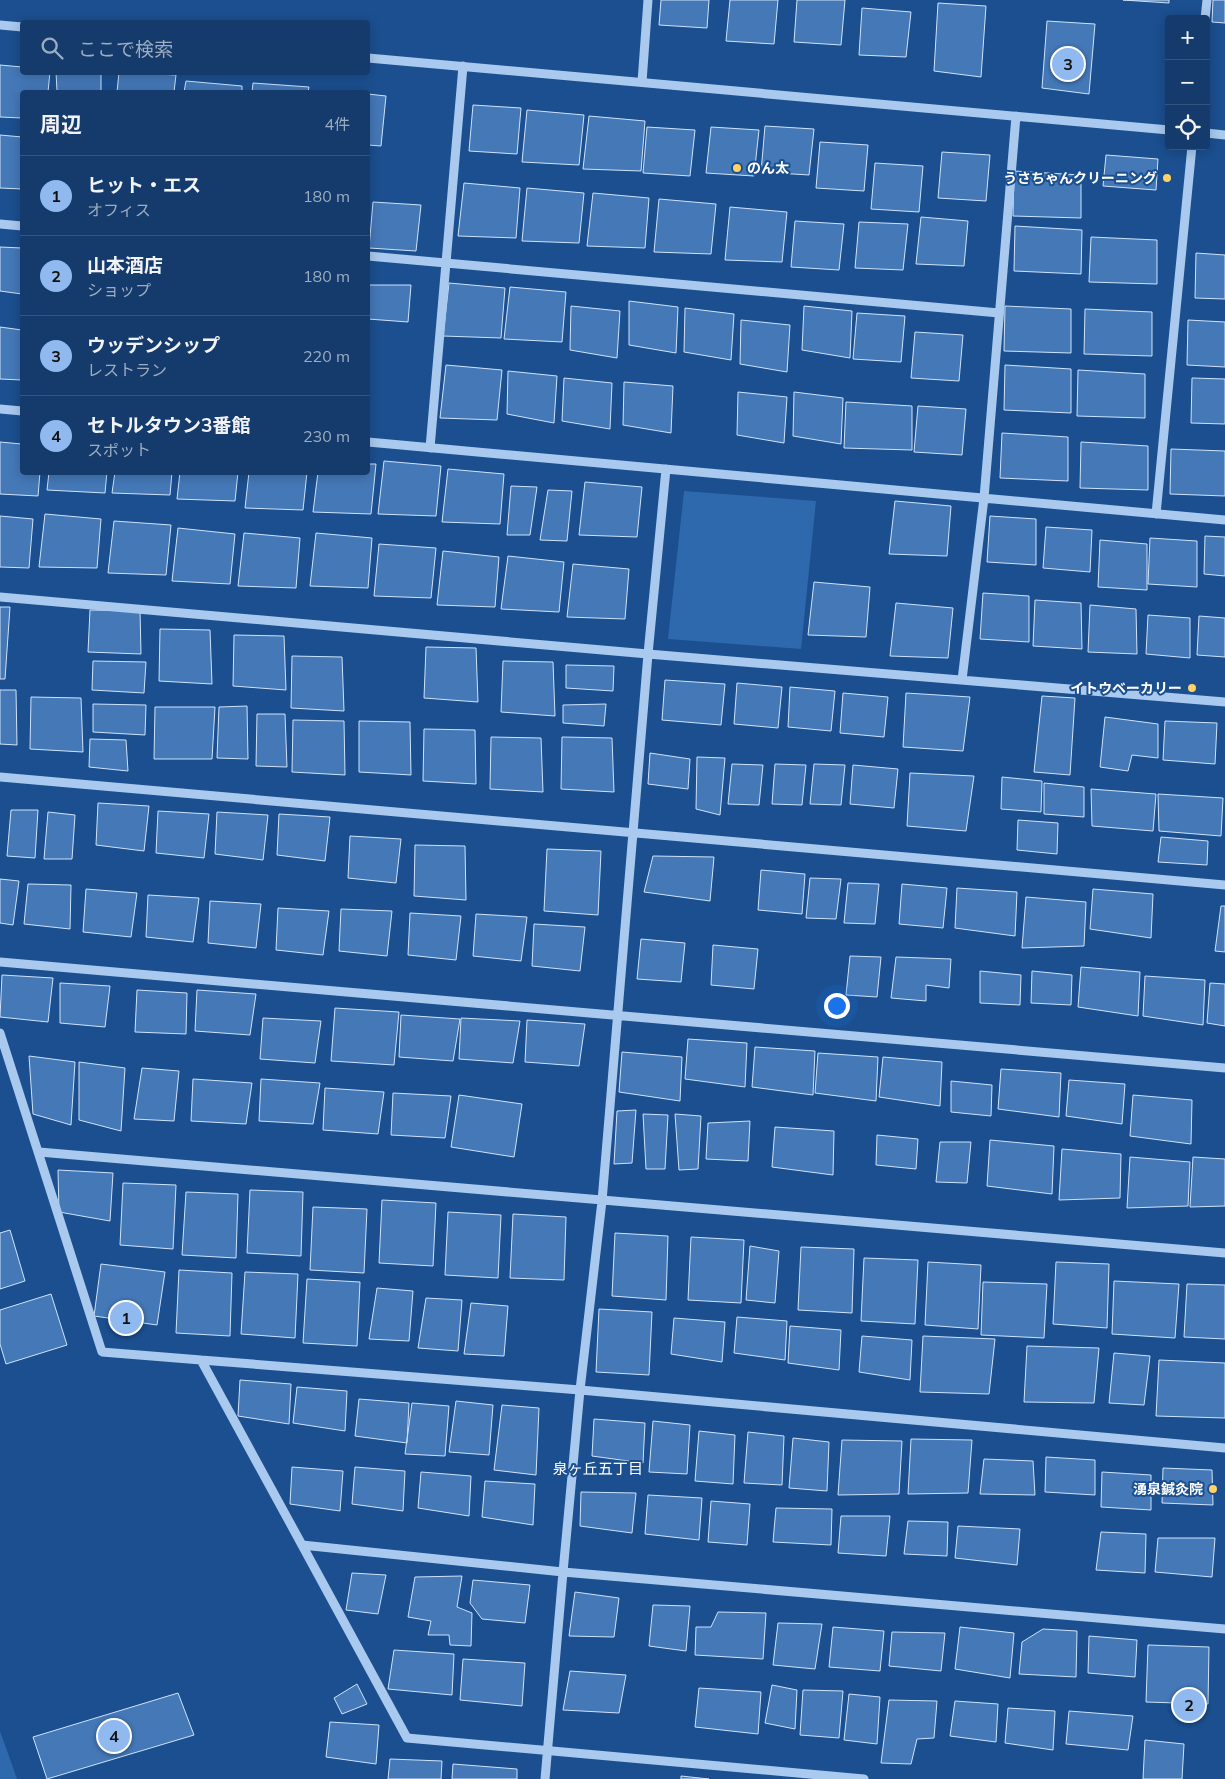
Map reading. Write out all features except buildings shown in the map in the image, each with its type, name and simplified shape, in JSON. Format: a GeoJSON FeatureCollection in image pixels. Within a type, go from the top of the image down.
{"type":"FeatureCollection","features":[{"type":"Feature","properties":{"kind":"street"},"geometry":{"type":"LineString","coordinates":[[642,82],[648,0]]}},
{"type":"Feature","properties":{"kind":"street"},"geometry":{"type":"LineString","coordinates":[[1205,15],[1207,0]]}},
{"type":"Feature","properties":{"kind":"street"},"geometry":{"type":"LineString","coordinates":[[0,25],[20,27]]}},
{"type":"Feature","properties":{"kind":"street"},"geometry":{"type":"LineString","coordinates":[[370,58],[1165,130]]}},
{"type":"Feature","properties":{"kind":"street"},"geometry":{"type":"LineString","coordinates":[[430,448],[463,66]]}},
{"type":"Feature","properties":{"kind":"street"},"geometry":{"type":"LineString","coordinates":[[962,680],[984,498],[1016,116]]}},
{"type":"Feature","properties":{"kind":"street"},"geometry":{"type":"LineString","coordinates":[[1210,134],[1225,135]]}},
{"type":"Feature","properties":{"kind":"street"},"geometry":{"type":"LineString","coordinates":[[1156,514],[1192,150]]}},
{"type":"Feature","properties":{"kind":"street"},"geometry":{"type":"LineString","coordinates":[[0,224],[20,226]]}},
{"type":"Feature","properties":{"kind":"street"},"geometry":{"type":"LineString","coordinates":[[370,256],[999,313]]}},
{"type":"Feature","properties":{"kind":"street"},"geometry":{"type":"LineString","coordinates":[[0,409],[20,411]]}},
{"type":"Feature","properties":{"kind":"street"},"geometry":{"type":"LineString","coordinates":[[370,442],[1225,520]]}},
{"type":"Feature","properties":{"kind":"street"},"geometry":{"type":"LineString","coordinates":[[545,1779],[580,1390],[602,1201],[648,654],[666,469]]}},
{"type":"Feature","properties":{"kind":"street"},"geometry":{"type":"LineString","coordinates":[[0,597],[1225,702]]}},
{"type":"Feature","properties":{"kind":"street"},"geometry":{"type":"LineString","coordinates":[[0,777],[1225,885]]}},
{"type":"Feature","properties":{"kind":"street"},"geometry":{"type":"LineString","coordinates":[[0,962],[1225,1068]]}},
{"type":"Feature","properties":{"kind":"street"},"geometry":{"type":"LineString","coordinates":[[0,1033],[102,1352],[580,1390],[1225,1448]]}},
{"type":"Feature","properties":{"kind":"street"},"geometry":{"type":"LineString","coordinates":[[39,1152],[1225,1253]]}},
{"type":"Feature","properties":{"kind":"street"},"geometry":{"type":"LineString","coordinates":[[201,1360],[407,1738],[864,1779]]}},
{"type":"Feature","properties":{"kind":"street"},"geometry":{"type":"LineString","coordinates":[[302,1545],[563,1572],[1225,1629]]}},
{"type":"Feature","properties":{"kind":"shaded area"},"geometry":{"type":"Polygon","coordinates":[[[684,491],[816,501],[801,649],[668,639],[684,491]]]}},
{"type":"Feature","properties":{"kind":"shaded area"},"geometry":{"type":"Polygon","coordinates":[[[0,1731],[17,1779],[0,1779],[0,1731]]]}},
{"type":"Feature","properties":{"kind":"place","name":"ウッデンシップ"},"geometry":{"type":"Point","coordinates":[1068,64]}},
{"type":"Feature","properties":{"kind":"place","name":"のん太"},"geometry":{"type":"Point","coordinates":[737,168]}},
{"type":"Feature","properties":{"kind":"place","name":"うさちゃんクリーニング"},"geometry":{"type":"Point","coordinates":[1167,178]}},
{"type":"Feature","properties":{"kind":"place","name":"イトウベーカリー"},"geometry":{"type":"Point","coordinates":[1192,688]}},
{"type":"Feature","properties":{"kind":"place","name":"ヒット・エス"},"geometry":{"type":"Point","coordinates":[126,1318]}},
{"type":"Feature","properties":{"kind":"place","name":"湧泉鍼灸院"},"geometry":{"type":"Point","coordinates":[1213,1489]}},
{"type":"Feature","properties":{"kind":"place","name":"山本酒店"},"geometry":{"type":"Point","coordinates":[1189,1705]}},
{"type":"Feature","properties":{"kind":"place","name":"セトルタウン3番館"},"geometry":{"type":"Point","coordinates":[114,1736]}},
{"type":"Feature","properties":{"kind":"district","name":"泉ヶ丘五丁目"},"geometry":{"type":"Point","coordinates":[598,1469]}}]}
